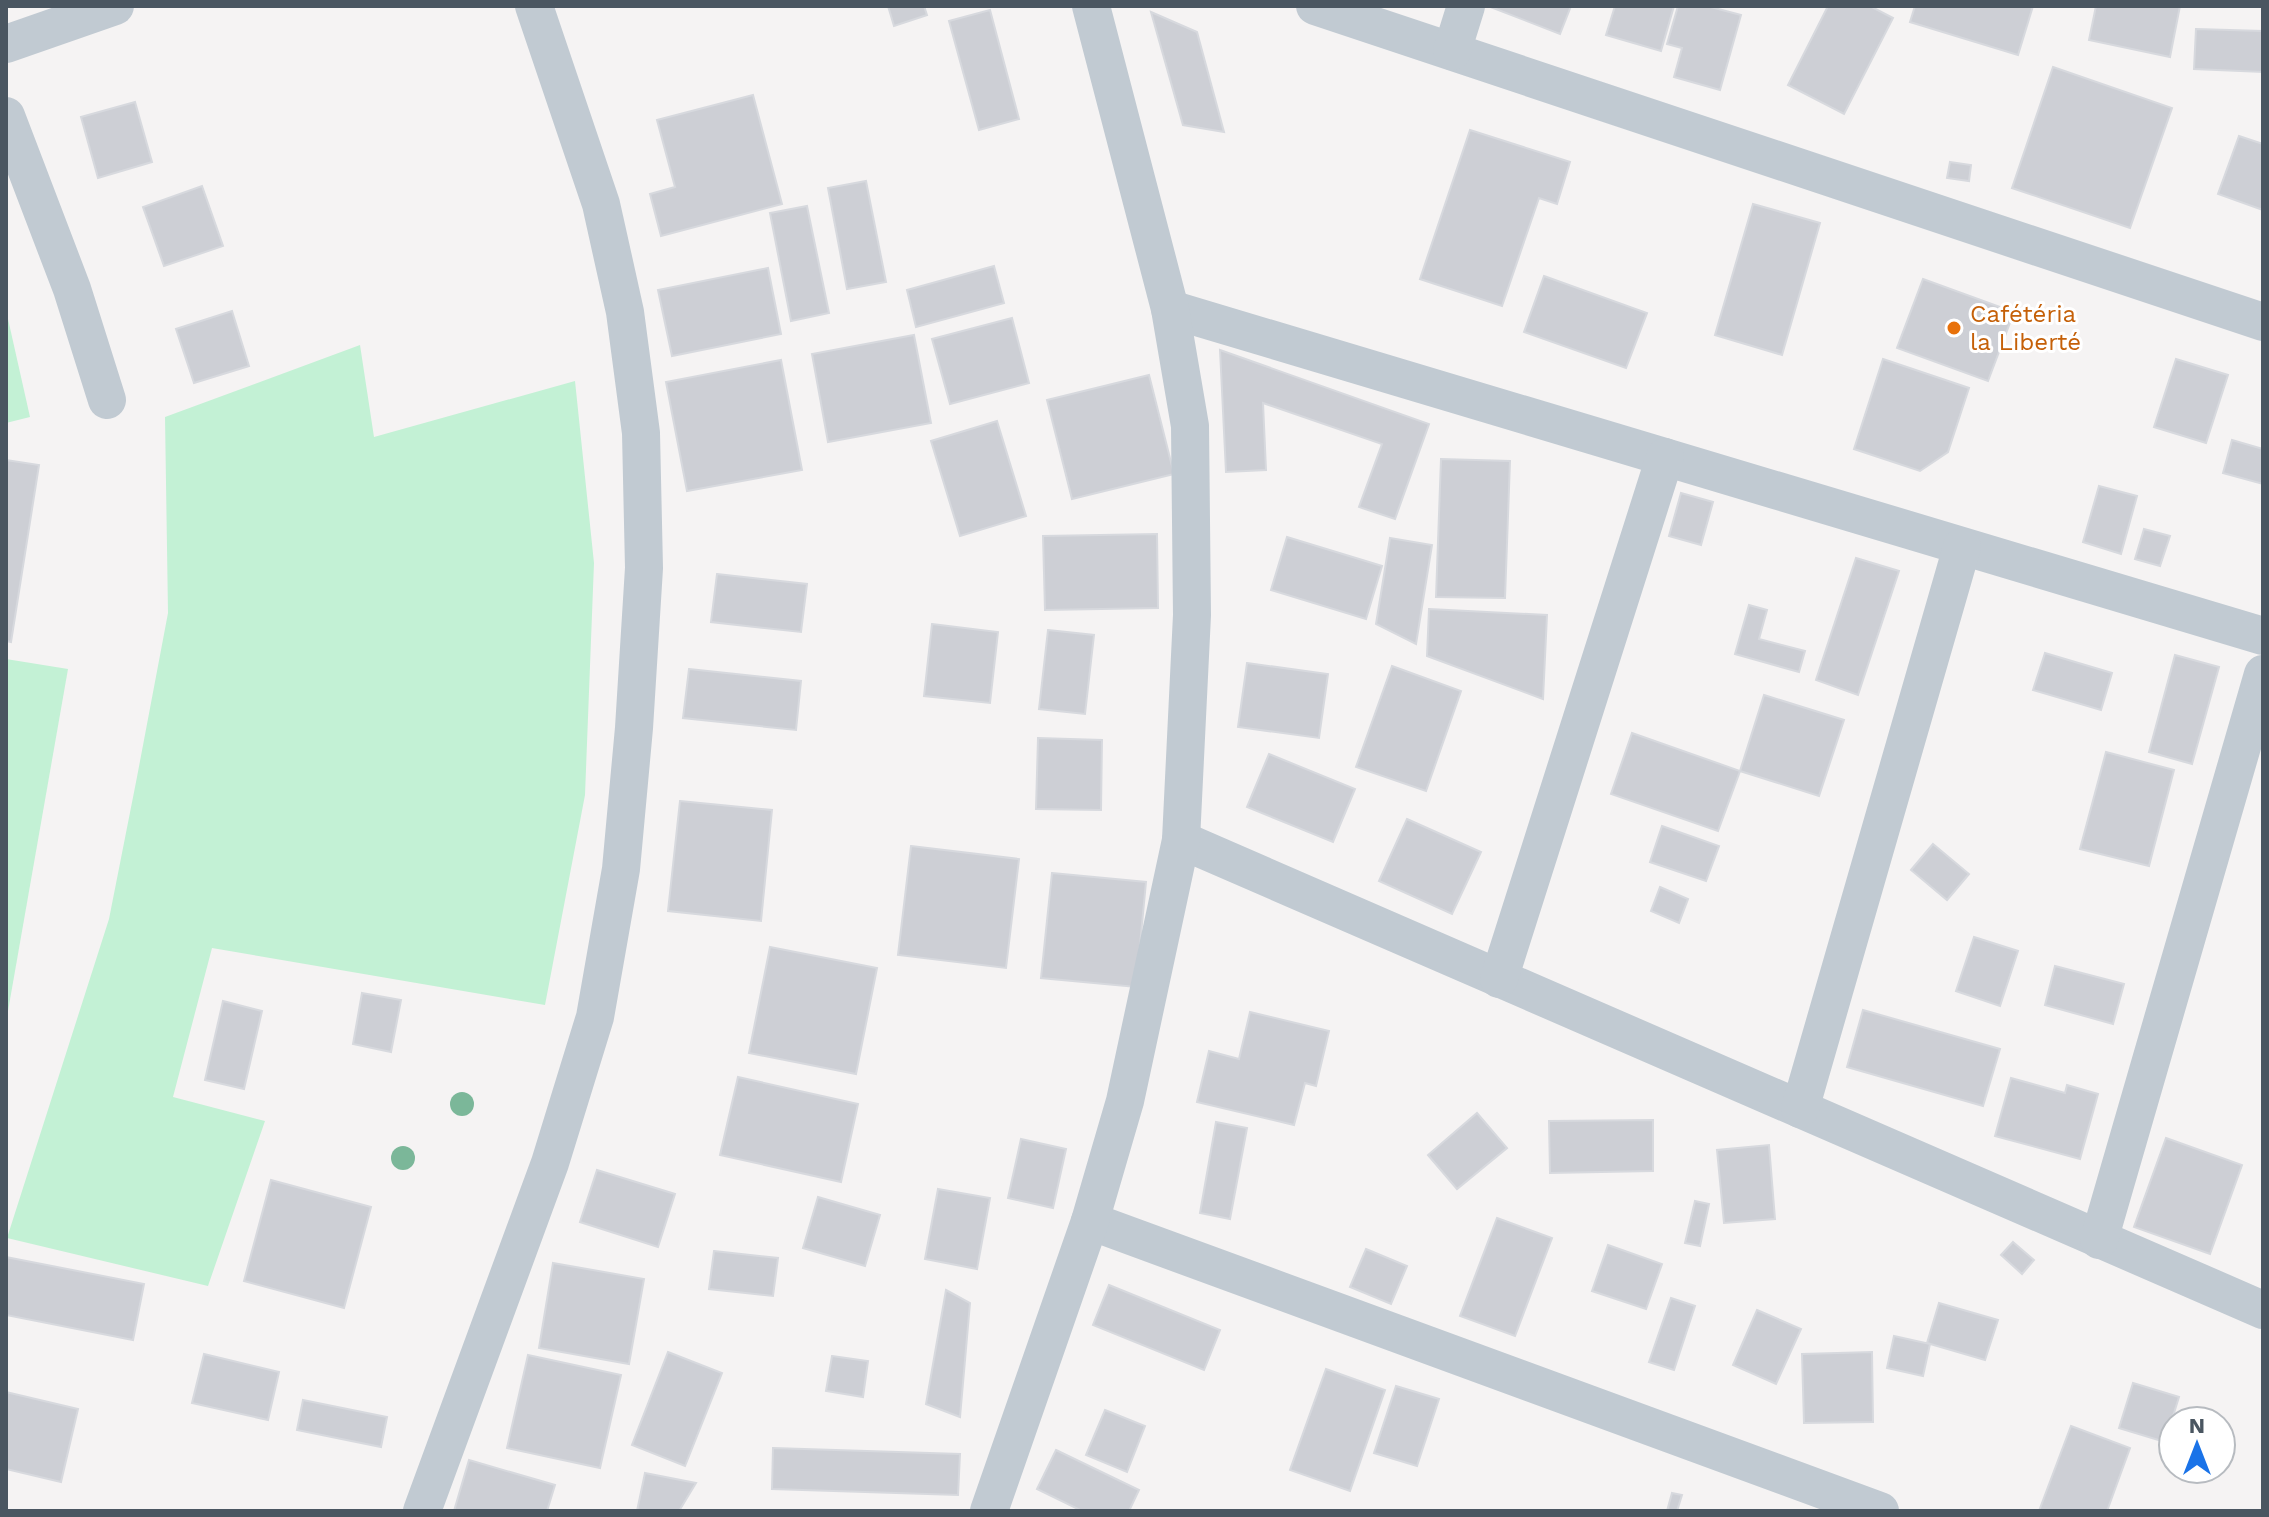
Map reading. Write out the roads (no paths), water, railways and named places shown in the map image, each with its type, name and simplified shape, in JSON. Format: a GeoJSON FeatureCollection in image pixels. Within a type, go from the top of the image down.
{"type":"FeatureCollection","features":[{"type":"Feature","properties":{"kind":"street"},"geometry":{"type":"LineString","coordinates":[[6,44],[115,6]]}},
{"type":"Feature","properties":{"kind":"street"},"geometry":{"type":"LineString","coordinates":[[422,1511],[550,1163],[595,1017],[621,869],[634,728],[644,553],[641,433],[625,312],[601,204],[534,6]]}},
{"type":"Feature","properties":{"kind":"street"},"geometry":{"type":"LineString","coordinates":[[989,1511],[1090,1221],[1125,1101],[1181,840],[1193,500],[1190,426],[1170,309],[1091,6]]}},
{"type":"Feature","properties":{"kind":"street"},"geometry":{"type":"LineString","coordinates":[[1315,6],[2263,322]]}},
{"type":"Feature","properties":{"kind":"street"},"geometry":{"type":"LineString","coordinates":[[1452,51],[1466,6]]}},
{"type":"Feature","properties":{"kind":"street"},"geometry":{"type":"LineString","coordinates":[[6,116],[72,289],[107,400]]}},
{"type":"Feature","properties":{"kind":"street"},"geometry":{"type":"LineString","coordinates":[[1170,309],[2263,636]]}},
{"type":"Feature","properties":{"kind":"street"},"geometry":{"type":"LineString","coordinates":[[1499,979],[1665,457]]}},
{"type":"Feature","properties":{"kind":"street"},"geometry":{"type":"LineString","coordinates":[[1800,1109],[1962,547]]}},
{"type":"Feature","properties":{"kind":"street"},"geometry":{"type":"LineString","coordinates":[[2099,1240],[2263,674]]}},
{"type":"Feature","properties":{"kind":"street"},"geometry":{"type":"LineString","coordinates":[[1181,840],[2263,1310]]}},
{"type":"Feature","properties":{"kind":"street"},"geometry":{"type":"LineString","coordinates":[[1090,1221],[1880,1511]]}},
{"type":"Feature","properties":{"kind":"place","name":"Cafétéria la Liberté"},"geometry":{"type":"Point","coordinates":[1954,328]}}]}
